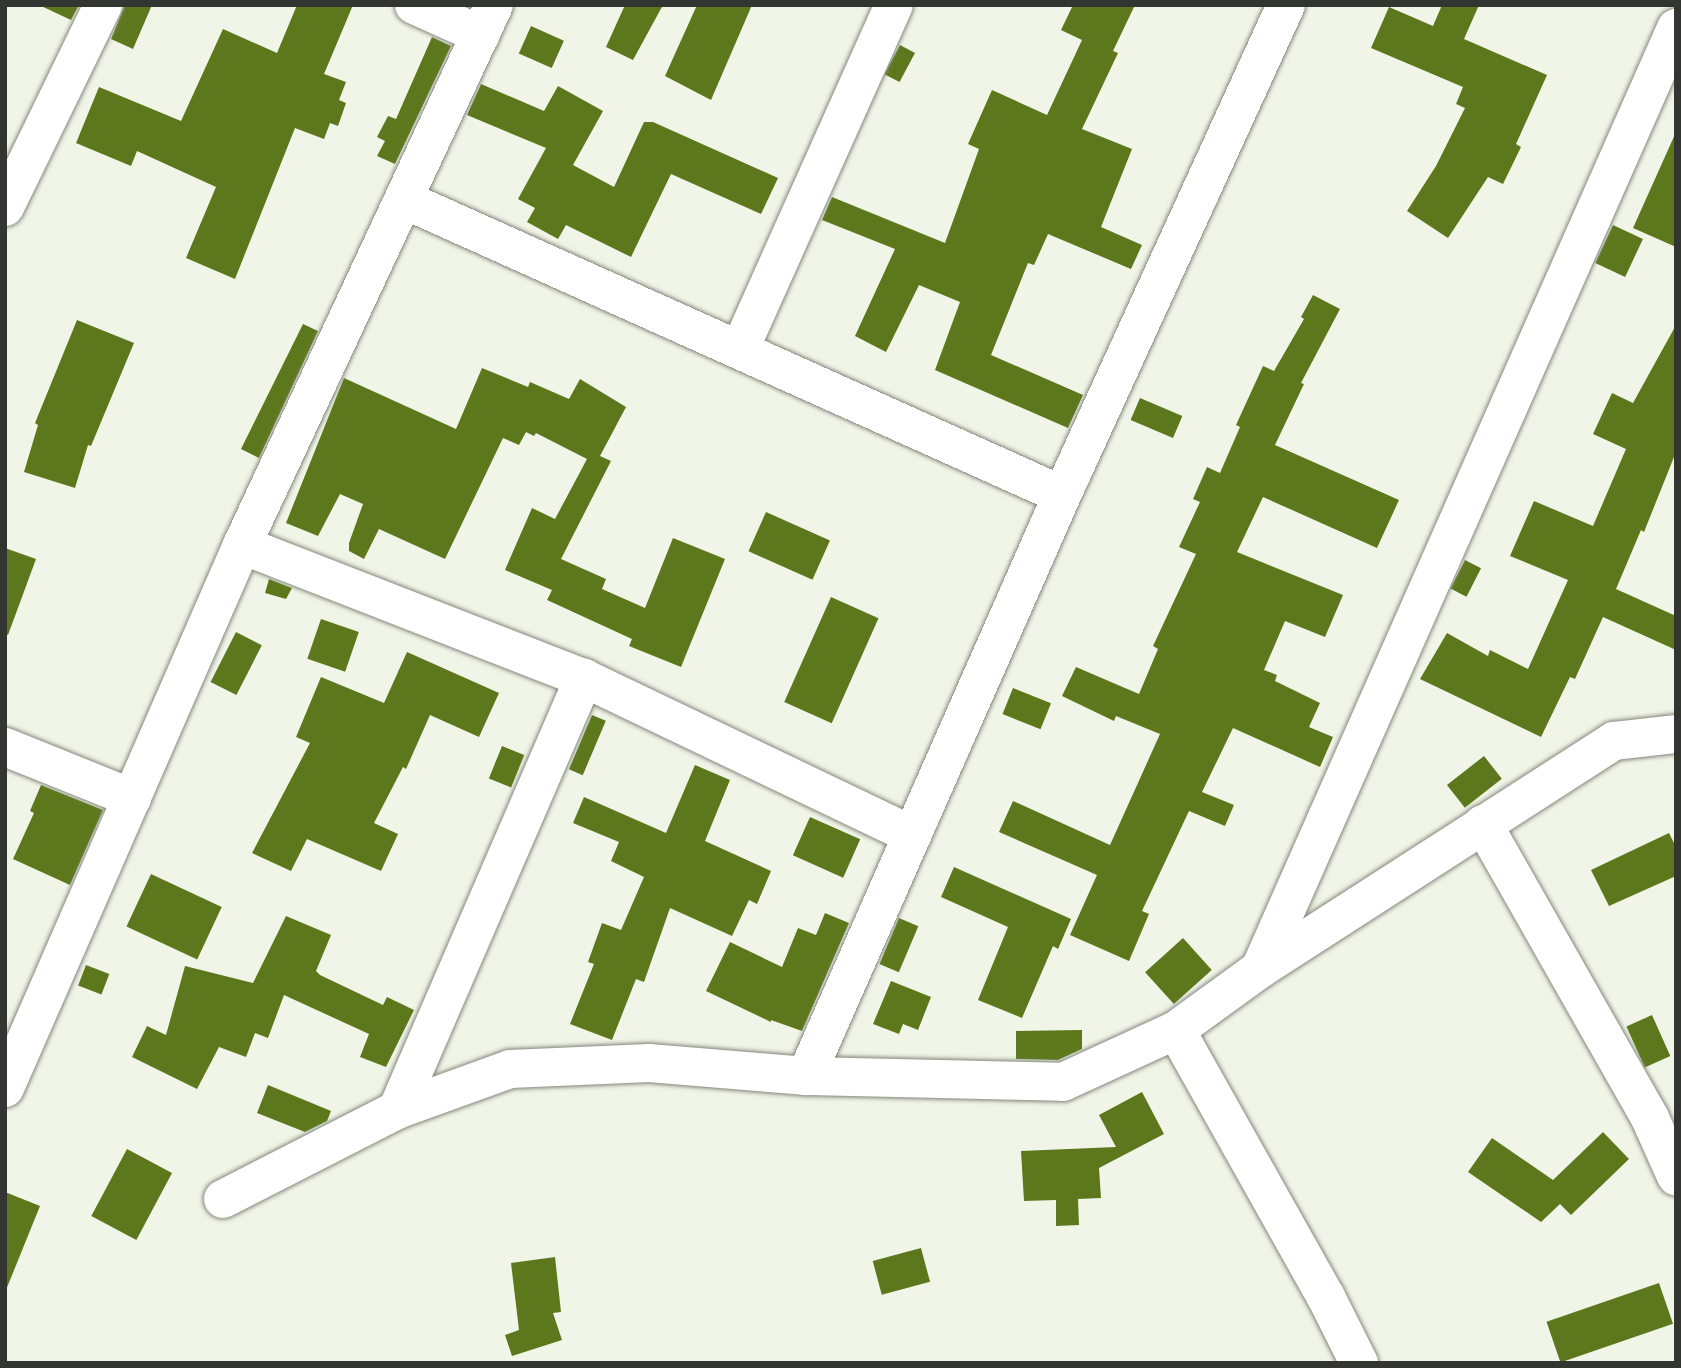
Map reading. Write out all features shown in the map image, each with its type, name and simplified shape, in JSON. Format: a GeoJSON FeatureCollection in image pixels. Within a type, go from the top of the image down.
{"type":"FeatureCollection","features":[{"type":"Feature","properties":{"kind":"street"},"geometry":{"type":"LineString","coordinates":[[5,207],[103,5]]}},
{"type":"Feature","properties":{"kind":"street"},"geometry":{"type":"LineString","coordinates":[[5,1087],[242,545],[487,20],[414,5]]}},
{"type":"Feature","properties":{"kind":"street"},"geometry":{"type":"LineString","coordinates":[[740,349],[894,5]]}},
{"type":"Feature","properties":{"kind":"street"},"geometry":{"type":"LineString","coordinates":[[806,1076],[1062,495],[1286,5]]}},
{"type":"Feature","properties":{"kind":"street"},"geometry":{"type":"LineString","coordinates":[[1260,969],[1676,28]]}},
{"type":"Feature","properties":{"kind":"street"},"geometry":{"type":"LineString","coordinates":[[405,200],[1062,495]]}},
{"type":"Feature","properties":{"kind":"street"},"geometry":{"type":"LineString","coordinates":[[242,545],[584,678],[912,835]]}},
{"type":"Feature","properties":{"kind":"street"},"geometry":{"type":"LineString","coordinates":[[397,1110],[584,678]]}},
{"type":"Feature","properties":{"kind":"street"},"geometry":{"type":"LineString","coordinates":[[223,1199],[397,1110],[510,1069],[649,1063],[806,1076],[1063,1082],[1176,1030],[1260,969],[1614,741],[1676,734]]}},
{"type":"Feature","properties":{"kind":"street"},"geometry":{"type":"LineString","coordinates":[[5,747],[132,798]]}},
{"type":"Feature","properties":{"kind":"street"},"geometry":{"type":"LineString","coordinates":[[1483,824],[1650,1118],[1676,1177]]}},
{"type":"Feature","properties":{"kind":"street"},"geometry":{"type":"LineString","coordinates":[[1176,1030],[1326,1297],[1359,1363]]}},
{"type":"Feature","properties":{"kind":"building"},"geometry":{"type":"Polygon","coordinates":[[[39,5],[79,5],[71,20],[39,5]]]}},
{"type":"Feature","properties":{"kind":"building"},"geometry":{"type":"Polygon","coordinates":[[[125,5],[152,5],[133,49],[111,39],[125,5]]]}},
{"type":"Feature","properties":{"kind":"building"},"geometry":{"type":"Polygon","coordinates":[[[297,5],[353,5],[324,74],[346,82],[339,100],[346,103],[338,126],[330,123],[324,139],[295,128],[235,279],[186,258],[216,187],[137,151],[131,166],[76,143],[99,87],[181,121],[223,29],[277,53],[297,5]]]}},
{"type":"Feature","properties":{"kind":"building"},"geometry":{"type":"Polygon","coordinates":[[[625,5],[663,5],[633,60],[606,47],[625,5]]]}},
{"type":"Feature","properties":{"kind":"building"},"geometry":{"type":"Polygon","coordinates":[[[697,5],[752,5],[711,100],[665,76],[697,5]]]}},
{"type":"Feature","properties":{"kind":"building"},"geometry":{"type":"Polygon","coordinates":[[[1073,5],[1135,5],[1113,51],[1118,53],[1082,129],[1132,149],[1101,227],[1142,245],[1131,269],[1048,234],[1034,265],[1028,263],[991,355],[1083,395],[1068,428],[935,370],[960,302],[919,285],[886,352],[855,336],[895,249],[822,220],[832,197],[945,243],[979,149],[968,144],[992,90],[1047,115],[1082,40],[1061,30],[1073,5]]]}},
{"type":"Feature","properties":{"kind":"building"},"geometry":{"type":"Polygon","coordinates":[[[1442,5],[1479,5],[1464,39],[1547,75],[1516,144],[1521,147],[1503,184],[1488,177],[1448,238],[1407,211],[1436,166],[1465,108],[1456,104],[1463,87],[1371,48],[1389,7],[1433,26],[1442,5]]]}},
{"type":"Feature","properties":{"kind":"building"},"geometry":{"type":"Polygon","coordinates":[[[531,26],[564,41],[552,68],[519,53],[531,26]]]}},
{"type":"Feature","properties":{"kind":"building"},"geometry":{"type":"Polygon","coordinates":[[[432,37],[451,46],[395,164],[377,156],[385,141],[377,137],[388,116],[396,119],[432,37]]]}},
{"type":"Feature","properties":{"kind":"building"},"geometry":{"type":"Polygon","coordinates":[[[900,45],[915,53],[900,82],[885,74],[900,45]]]}},
{"type":"Feature","properties":{"kind":"building"},"geometry":{"type":"Polygon","coordinates":[[[481,84],[544,111],[558,86],[603,111],[573,165],[614,187],[644,122],[653,122],[778,178],[761,214],[671,174],[631,257],[566,225],[558,239],[527,222],[535,208],[518,199],[546,148],[467,115],[481,84]]]}},
{"type":"Feature","properties":{"kind":"building"},"geometry":{"type":"Polygon","coordinates":[[[1676,132],[1676,247],[1633,228],[1676,132]]]}},
{"type":"Feature","properties":{"kind":"building"},"geometry":{"type":"Polygon","coordinates":[[[1613,225],[1643,239],[1625,277],[1595,263],[1613,225]]]}},
{"type":"Feature","properties":{"kind":"building"},"geometry":{"type":"Polygon","coordinates":[[[1313,295],[1340,309],[1301,383],[1304,384],[1275,445],[1399,500],[1377,548],[1263,497],[1237,552],[1343,595],[1325,637],[1285,621],[1264,670],[1277,675],[1275,681],[1320,703],[1309,727],[1333,737],[1320,767],[1233,728],[1202,792],[1234,805],[1225,826],[1189,811],[1142,911],[1149,914],[1129,961],[1070,935],[1097,875],[999,832],[1013,801],[1110,845],[1160,734],[1116,716],[1114,721],[1062,696],[1076,667],[1139,694],[1158,649],[1153,646],[1196,554],[1179,547],[1200,502],[1193,499],[1207,467],[1220,473],[1240,427],[1236,425],[1263,366],[1274,371],[1304,319],[1301,317],[1313,295]]]}},
{"type":"Feature","properties":{"kind":"building"},"geometry":{"type":"Polygon","coordinates":[[[77,320],[134,343],[91,446],[88,445],[75,488],[24,472],[38,425],[35,423],[77,320]]]}},
{"type":"Feature","properties":{"kind":"building"},"geometry":{"type":"Polygon","coordinates":[[[303,324],[318,331],[259,458],[241,449],[303,324]]]}},
{"type":"Feature","properties":{"kind":"building"},"geometry":{"type":"Polygon","coordinates":[[[1676,325],[1676,452],[1644,532],[1641,530],[1616,589],[1676,616],[1676,650],[1603,617],[1575,679],[1570,677],[1541,737],[1420,679],[1447,633],[1488,656],[1490,650],[1528,669],[1568,580],[1510,556],[1534,501],[1593,526],[1626,449],[1593,434],[1612,393],[1633,403],[1676,325]]]}},
{"type":"Feature","properties":{"kind":"building"},"geometry":{"type":"Polygon","coordinates":[[[482,368],[528,387],[530,382],[569,399],[580,379],[626,407],[600,456],[611,461],[561,559],[606,579],[602,589],[645,608],[673,538],[725,559],[681,667],[629,646],[632,639],[547,600],[552,590],[505,570],[532,508],[555,519],[587,459],[536,433],[534,436],[526,432],[519,445],[503,438],[445,559],[379,529],[364,559],[349,551],[349,543],[363,504],[340,494],[318,536],[286,523],[344,378],[456,429],[482,368]]]}},
{"type":"Feature","properties":{"kind":"building"},"geometry":{"type":"Polygon","coordinates":[[[1140,398],[1182,416],[1173,438],[1131,420],[1140,398]]]}},
{"type":"Feature","properties":{"kind":"building"},"geometry":{"type":"Polygon","coordinates":[[[766,512],[830,540],[812,580],[749,551],[766,512]]]}},
{"type":"Feature","properties":{"kind":"building"},"geometry":{"type":"Polygon","coordinates":[[[5,548],[36,559],[8,635],[5,634],[5,548]]]}},
{"type":"Feature","properties":{"kind":"building"},"geometry":{"type":"Polygon","coordinates":[[[1465,560],[1481,568],[1467,597],[1450,589],[1465,560]]]}},
{"type":"Feature","properties":{"kind":"building"},"geometry":{"type":"Polygon","coordinates":[[[269,579],[292,588],[286,599],[265,593],[269,579]]]}},
{"type":"Feature","properties":{"kind":"building"},"geometry":{"type":"Polygon","coordinates":[[[831,597],[879,618],[832,723],[784,702],[831,597]]]}},
{"type":"Feature","properties":{"kind":"building"},"geometry":{"type":"Polygon","coordinates":[[[321,619],[359,632],[345,672],[307,659],[321,619]]]}},
{"type":"Feature","properties":{"kind":"building"},"geometry":{"type":"Polygon","coordinates":[[[236,632],[262,645],[236,695],[211,682],[236,632]]]}},
{"type":"Feature","properties":{"kind":"building"},"geometry":{"type":"Polygon","coordinates":[[[407,652],[499,693],[479,737],[430,715],[406,769],[403,767],[374,823],[398,834],[381,871],[307,839],[291,871],[252,853],[310,743],[296,737],[321,677],[384,703],[407,652]]]}},
{"type":"Feature","properties":{"kind":"building"},"geometry":{"type":"Polygon","coordinates":[[[1013,688],[1051,703],[1041,729],[1003,714],[1013,688]]]}},
{"type":"Feature","properties":{"kind":"building"},"geometry":{"type":"Polygon","coordinates":[[[592,715],[606,721],[583,775],[569,769],[592,715]]]}},
{"type":"Feature","properties":{"kind":"building"},"geometry":{"type":"Polygon","coordinates":[[[502,746],[524,755],[511,787],[489,778],[502,746]]]}},
{"type":"Feature","properties":{"kind":"building"},"geometry":{"type":"Polygon","coordinates":[[[1484,756],[1502,779],[1465,808],[1447,785],[1484,756]]]}},
{"type":"Feature","properties":{"kind":"building"},"geometry":{"type":"Polygon","coordinates":[[[695,765],[730,780],[705,841],[771,871],[757,904],[749,900],[732,936],[670,908],[644,982],[636,979],[612,1040],[570,1024],[594,964],[588,962],[602,923],[621,930],[644,877],[611,861],[619,842],[573,823],[584,797],[666,833],[695,765]]]}},
{"type":"Feature","properties":{"kind":"building"},"geometry":{"type":"Polygon","coordinates":[[[41,785],[103,810],[70,885],[13,859],[34,813],[30,811],[41,785]]]}},
{"type":"Feature","properties":{"kind":"building"},"geometry":{"type":"Polygon","coordinates":[[[810,817],[860,839],[843,878],[793,855],[810,817]]]}},
{"type":"Feature","properties":{"kind":"building"},"geometry":{"type":"Polygon","coordinates":[[[1669,833],[1676,847],[1676,876],[1609,906],[1591,870],[1669,833]]]}},
{"type":"Feature","properties":{"kind":"building"},"geometry":{"type":"Polygon","coordinates":[[[954,867],[1071,919],[1058,949],[1053,946],[1022,1018],[978,1000],[1008,927],[941,897],[954,867]]]}},
{"type":"Feature","properties":{"kind":"building"},"geometry":{"type":"Polygon","coordinates":[[[151,874],[222,907],[197,960],[126,927],[151,874]]]}},
{"type":"Feature","properties":{"kind":"building"},"geometry":{"type":"Polygon","coordinates":[[[825,913],[849,923],[802,1031],[771,1022],[706,991],[730,942],[782,967],[798,928],[816,935],[825,913]]]}},
{"type":"Feature","properties":{"kind":"building"},"geometry":{"type":"Polygon","coordinates":[[[286,916],[331,935],[316,971],[320,975],[383,1005],[387,997],[414,1010],[386,1067],[360,1057],[369,1034],[284,995],[268,1038],[255,1033],[246,1057],[219,1047],[197,1089],[132,1057],[147,1026],[166,1035],[185,966],[253,983],[286,916]]]}},
{"type":"Feature","properties":{"kind":"building"},"geometry":{"type":"Polygon","coordinates":[[[899,918],[918,926],[899,972],[879,964],[899,918]]]}},
{"type":"Feature","properties":{"kind":"building"},"geometry":{"type":"Polygon","coordinates":[[[1183,938],[1212,970],[1174,1004],[1145,972],[1183,938]]]}},
{"type":"Feature","properties":{"kind":"building"},"geometry":{"type":"Polygon","coordinates":[[[86,965],[109,974],[101,994],[78,986],[86,965]]]}},
{"type":"Feature","properties":{"kind":"building"},"geometry":{"type":"Polygon","coordinates":[[[891,981],[931,997],[918,1030],[903,1024],[899,1034],[873,1024],[891,981]]]}},
{"type":"Feature","properties":{"kind":"building"},"geometry":{"type":"Polygon","coordinates":[[[1652,1015],[1670,1056],[1645,1067],[1626,1026],[1652,1015]]]}},
{"type":"Feature","properties":{"kind":"building"},"geometry":{"type":"Polygon","coordinates":[[[1082,1030],[1082,1049],[1058,1060],[1016,1059],[1016,1031],[1082,1030]]]}},
{"type":"Feature","properties":{"kind":"building"},"geometry":{"type":"Polygon","coordinates":[[[268,1085],[331,1111],[327,1121],[305,1132],[257,1113],[268,1085]]]}},
{"type":"Feature","properties":{"kind":"building"},"geometry":{"type":"Polygon","coordinates":[[[1142,1092],[1164,1134],[1099,1168],[1101,1198],[1078,1199],[1079,1225],[1056,1226],[1056,1200],[1024,1201],[1021,1151],[1116,1147],[1099,1115],[1142,1092]]]}},
{"type":"Feature","properties":{"kind":"building"},"geometry":{"type":"Polygon","coordinates":[[[1603,1132],[1629,1159],[1571,1215],[1560,1204],[1541,1222],[1468,1172],[1492,1138],[1553,1180],[1603,1132]]]}},
{"type":"Feature","properties":{"kind":"building"},"geometry":{"type":"Polygon","coordinates":[[[127,1149],[172,1173],[136,1240],[91,1216],[127,1149]]]}},
{"type":"Feature","properties":{"kind":"building"},"geometry":{"type":"Polygon","coordinates":[[[5,1192],[40,1206],[6,1290],[5,1290],[5,1192]]]}},
{"type":"Feature","properties":{"kind":"building"},"geometry":{"type":"Polygon","coordinates":[[[921,1248],[930,1282],[882,1295],[873,1261],[921,1248]]]}},
{"type":"Feature","properties":{"kind":"building"},"geometry":{"type":"Polygon","coordinates":[[[555,1257],[561,1312],[553,1313],[562,1340],[512,1356],[505,1335],[519,1330],[511,1263],[555,1257]]]}},
{"type":"Feature","properties":{"kind":"building"},"geometry":{"type":"Polygon","coordinates":[[[1659,1283],[1673,1324],[1560,1362],[1546,1322],[1659,1283]]]}}]}
